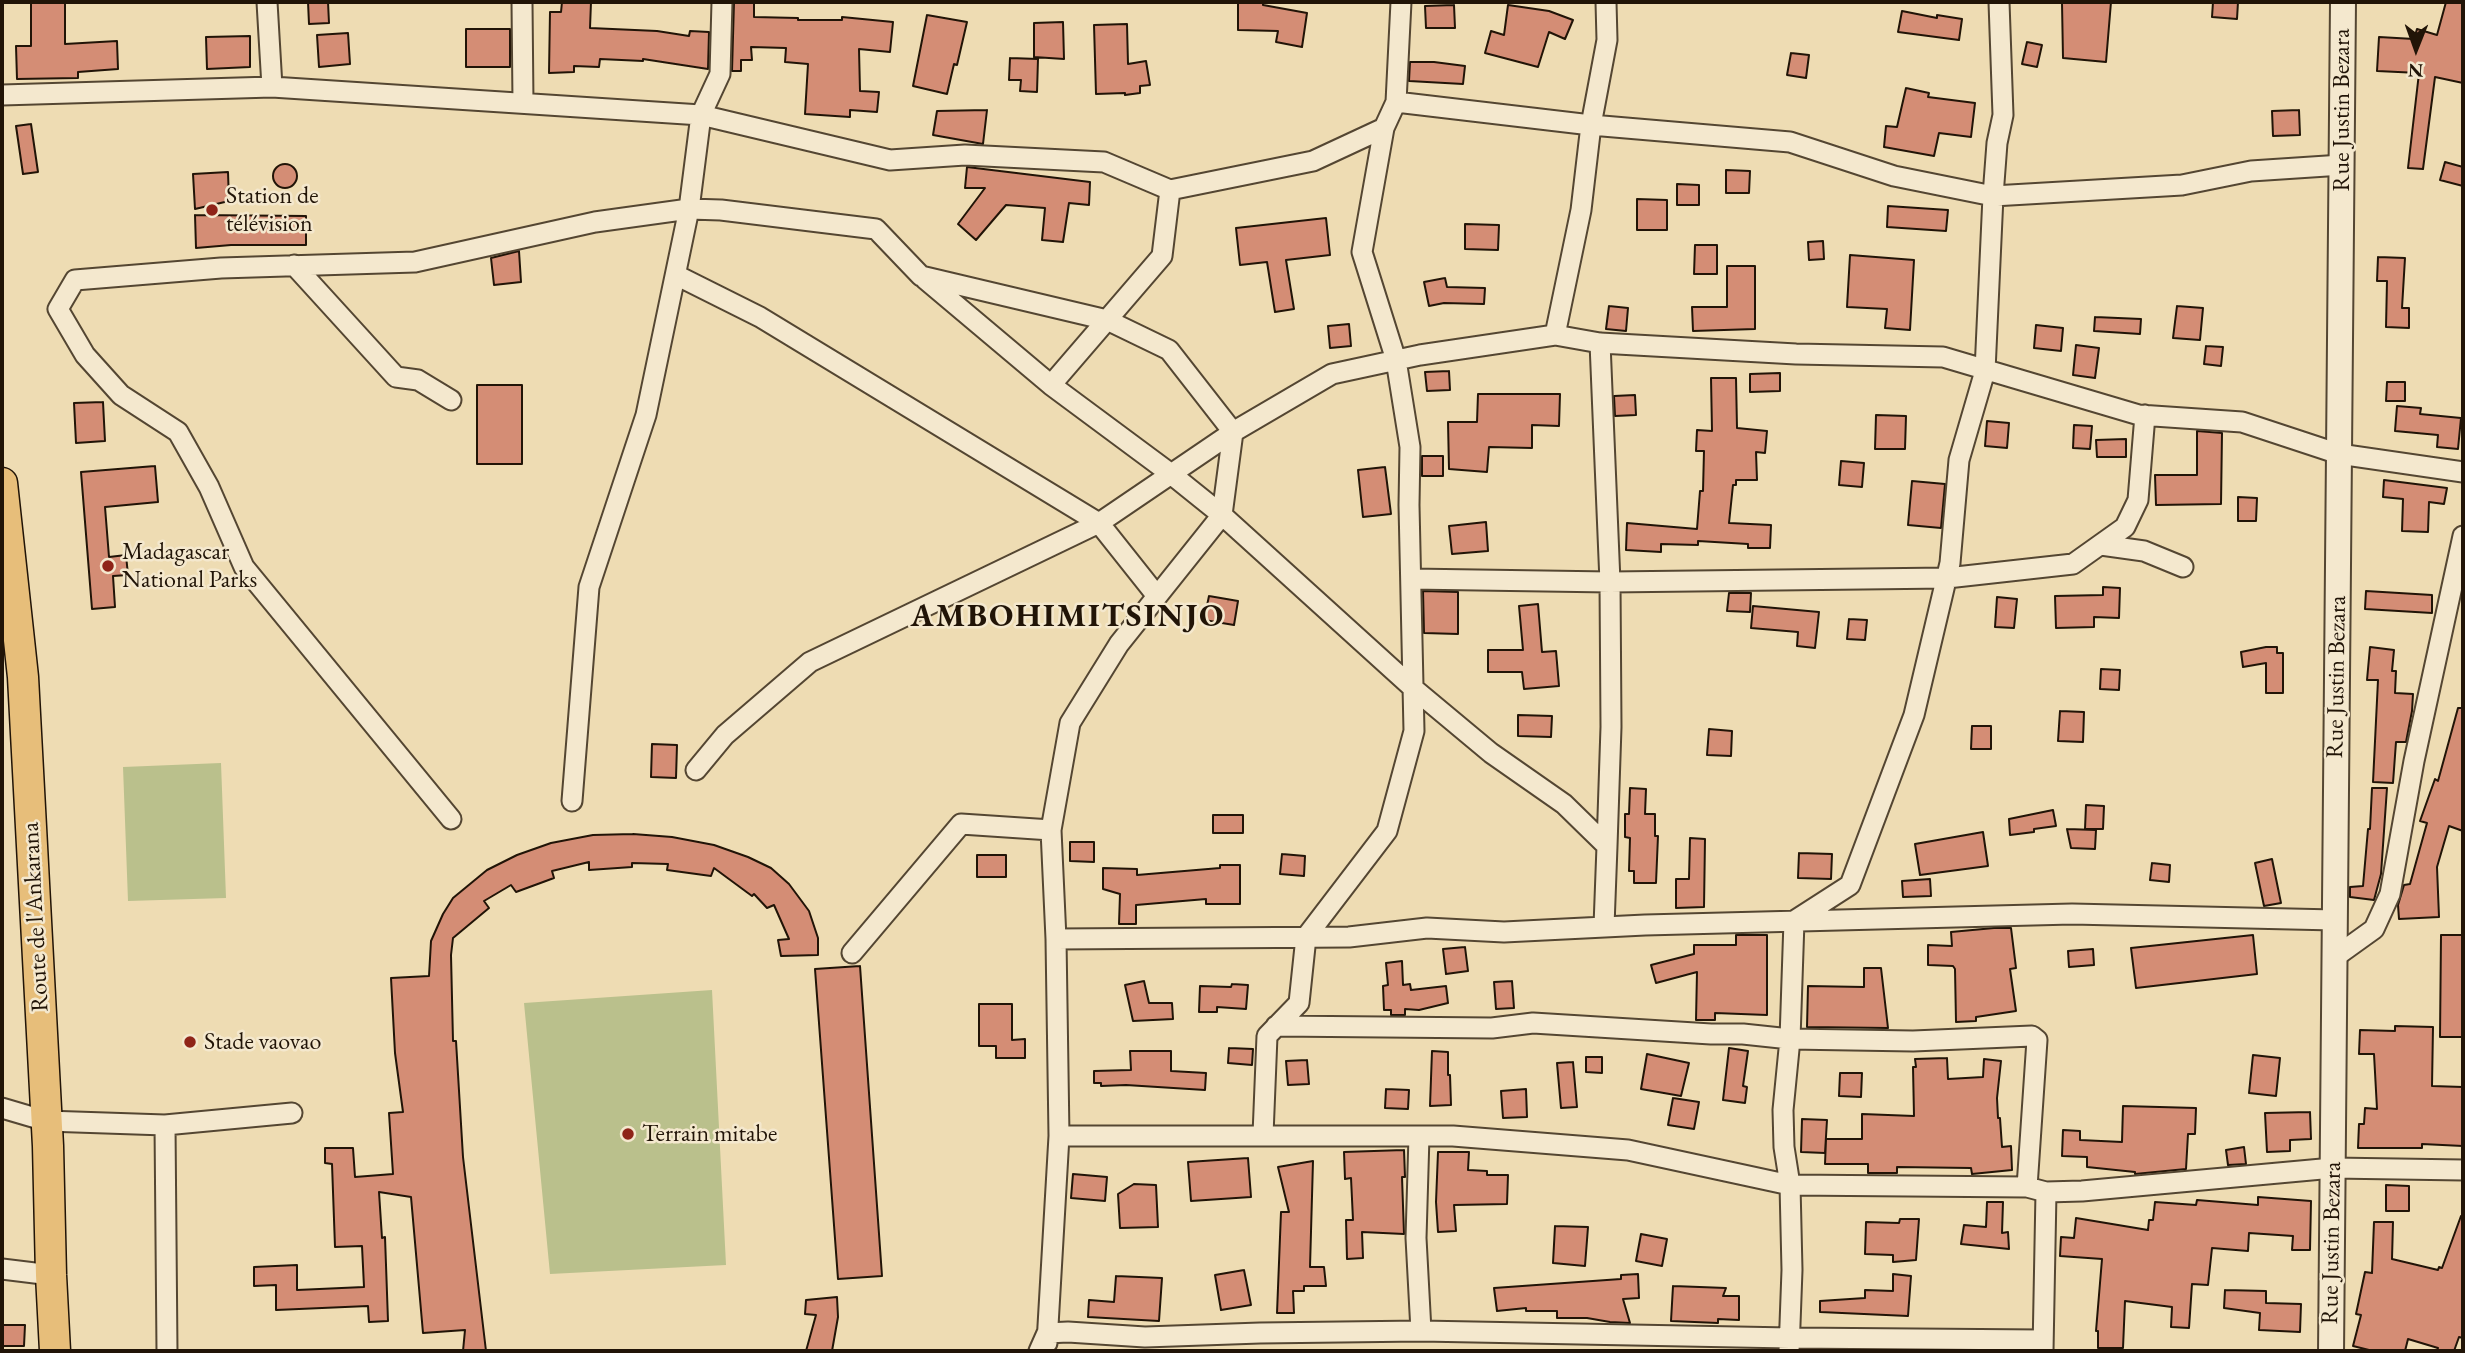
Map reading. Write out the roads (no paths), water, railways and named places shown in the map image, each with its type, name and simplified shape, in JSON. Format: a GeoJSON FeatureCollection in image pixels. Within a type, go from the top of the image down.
{"type":"FeatureCollection","features":[{"type":"Feature","properties":{"kind":"main road","name":"Route de l'Ankarana"},"geometry":{"type":"LineString","coordinates":[[2,483],[23,677],[55,1351]]}},
{"type":"Feature","properties":{"kind":"street"},"geometry":{"type":"LineString","coordinates":[[267,2],[272,87]]}},
{"type":"Feature","properties":{"kind":"street"},"geometry":{"type":"LineString","coordinates":[[522,2],[523,103]]}},
{"type":"Feature","properties":{"kind":"street"},"geometry":{"type":"LineString","coordinates":[[572,801],[589,586],[646,415],[689,209],[701,115],[720,74],[722,2]]}},
{"type":"Feature","properties":{"kind":"street"},"geometry":{"type":"LineString","coordinates":[[1263,1135],[1267,1036],[1299,1003],[1306,937],[1387,831],[1414,731],[1410,447],[1396,360],[1362,252],[1384,128],[1396,102],[1401,2]]}},
{"type":"Feature","properties":{"kind":"street"},"geometry":{"type":"LineString","coordinates":[[1555,335],[1581,210],[1591,125],[1607,40],[1606,2]]}},
{"type":"Feature","properties":{"kind":"street"},"geometry":{"type":"LineString","coordinates":[[1794,921],[1850,885],[1913,715],[1947,578],[1959,460],[1985,371],[1993,196],[1997,143],[2003,115],[1999,2]]}},
{"type":"Feature","properties":{"kind":"street","name":"Rue Justin Bezara"},"geometry":{"type":"LineString","coordinates":[[2331,1351],[2343,2]]}},
{"type":"Feature","properties":{"kind":"street"},"geometry":{"type":"LineString","coordinates":[[2,95],[272,87],[701,115],[890,160],[965,155],[1104,162],[1170,190],[1313,161],[1384,128]]}},
{"type":"Feature","properties":{"kind":"street"},"geometry":{"type":"LineString","coordinates":[[1396,102],[1591,125],[1790,142],[1894,176],[1993,196],[2182,185],[2251,171],[2342,165]]}},
{"type":"Feature","properties":{"kind":"street"},"geometry":{"type":"LineString","coordinates":[[1051,385],[1162,256],[1170,190]]}},
{"type":"Feature","properties":{"kind":"street"},"geometry":{"type":"LineString","coordinates":[[451,819],[244,567],[209,486],[178,432],[121,395],[85,355],[58,309],[75,280],[221,268],[415,262],[595,222],[689,209],[721,210],[876,229],[921,276],[1051,385],[1222,515],[1413,688],[1492,753],[1564,804],[1607,846]]}},
{"type":"Feature","properties":{"kind":"street"},"geometry":{"type":"LineString","coordinates":[[294,265],[396,377],[418,380],[452,400]]}},
{"type":"Feature","properties":{"kind":"street"},"geometry":{"type":"LineString","coordinates":[[676,275],[760,317],[1099,523],[1157,596]]}},
{"type":"Feature","properties":{"kind":"street"},"geometry":{"type":"LineString","coordinates":[[921,276],[1107,320],[1169,350],[1233,432],[1222,515],[1119,644],[1070,723],[1051,830],[1056,939],[1059,1136],[1047,1342]]}},
{"type":"Feature","properties":{"kind":"street"},"geometry":{"type":"LineString","coordinates":[[696,770],[725,735],[810,662],[1099,523],[1233,432],[1332,374],[1396,360],[1555,335],[1601,343],[1796,354],[1943,358],[2144,415],[2242,422],[2339,454],[2463,472]]}},
{"type":"Feature","properties":{"kind":"street"},"geometry":{"type":"LineString","coordinates":[[1601,343],[1610,582],[1611,727],[1604,926]]}},
{"type":"Feature","properties":{"kind":"street"},"geometry":{"type":"LineString","coordinates":[[1410,579],[1610,582],[1947,578],[2073,564],[2125,527],[2138,500],[2144,415]]}},
{"type":"Feature","properties":{"kind":"street"},"geometry":{"type":"LineString","coordinates":[[2334,957],[2374,929],[2390,894],[2414,761],[2463,536]]}},
{"type":"Feature","properties":{"kind":"street"},"geometry":{"type":"LineString","coordinates":[[2101,545],[2144,551],[2183,567]]}},
{"type":"Feature","properties":{"kind":"street"},"geometry":{"type":"LineString","coordinates":[[852,953],[961,824],[1051,830]]}},
{"type":"Feature","properties":{"kind":"street"},"geometry":{"type":"LineString","coordinates":[[1056,939],[1349,937],[1427,928],[1504,932],[1604,926],[2072,914],[2335,920]]}},
{"type":"Feature","properties":{"kind":"street"},"geometry":{"type":"LineString","coordinates":[[1789,1345],[1792,1270],[1790,1185],[1784,1147],[1783,1110],[1790,1039],[1794,921]]}},
{"type":"Feature","properties":{"kind":"street"},"geometry":{"type":"LineString","coordinates":[[1039,1351],[1047,1342],[1068,1332],[1144,1337],[1421,1331],[1602,1343],[2042,1345],[2036,1189],[2037,1040],[2032,1036],[1913,1041],[1790,1039],[1532,1023],[1492,1028],[1276,1026]]}},
{"type":"Feature","properties":{"kind":"street"},"geometry":{"type":"LineString","coordinates":[[2,1108],[46,1121],[165,1125],[292,1113]]}},
{"type":"Feature","properties":{"kind":"street"},"geometry":{"type":"LineString","coordinates":[[165,1125],[167,1351]]}},
{"type":"Feature","properties":{"kind":"street"},"geometry":{"type":"LineString","coordinates":[[1059,1136],[1453,1136],[1628,1150],[1790,1185],[2082,1191],[2333,1168],[2463,1170]]}},
{"type":"Feature","properties":{"kind":"street"},"geometry":{"type":"LineString","coordinates":[[1419,1136],[1416,1238],[1421,1331]]}},
{"type":"Feature","properties":{"kind":"street"},"geometry":{"type":"LineString","coordinates":[[2,1269],[51,1275]]}},
{"type":"Feature","properties":{"kind":"place","name":"Station de télévision"},"geometry":{"type":"Point","coordinates":[212,210]}},
{"type":"Feature","properties":{"kind":"place","name":"Madagascar National Parks"},"geometry":{"type":"Point","coordinates":[108,566]}},
{"type":"Feature","properties":{"kind":"place","name":"Stade vaovao"},"geometry":{"type":"Point","coordinates":[190,1042]}},
{"type":"Feature","properties":{"kind":"place","name":"Terrain mitabe"},"geometry":{"type":"Point","coordinates":[628,1134]}},
{"type":"Feature","properties":{"kind":"district","name":"AMBOHIMITSINJO"},"geometry":{"type":"Point","coordinates":[1068,617]}}]}
